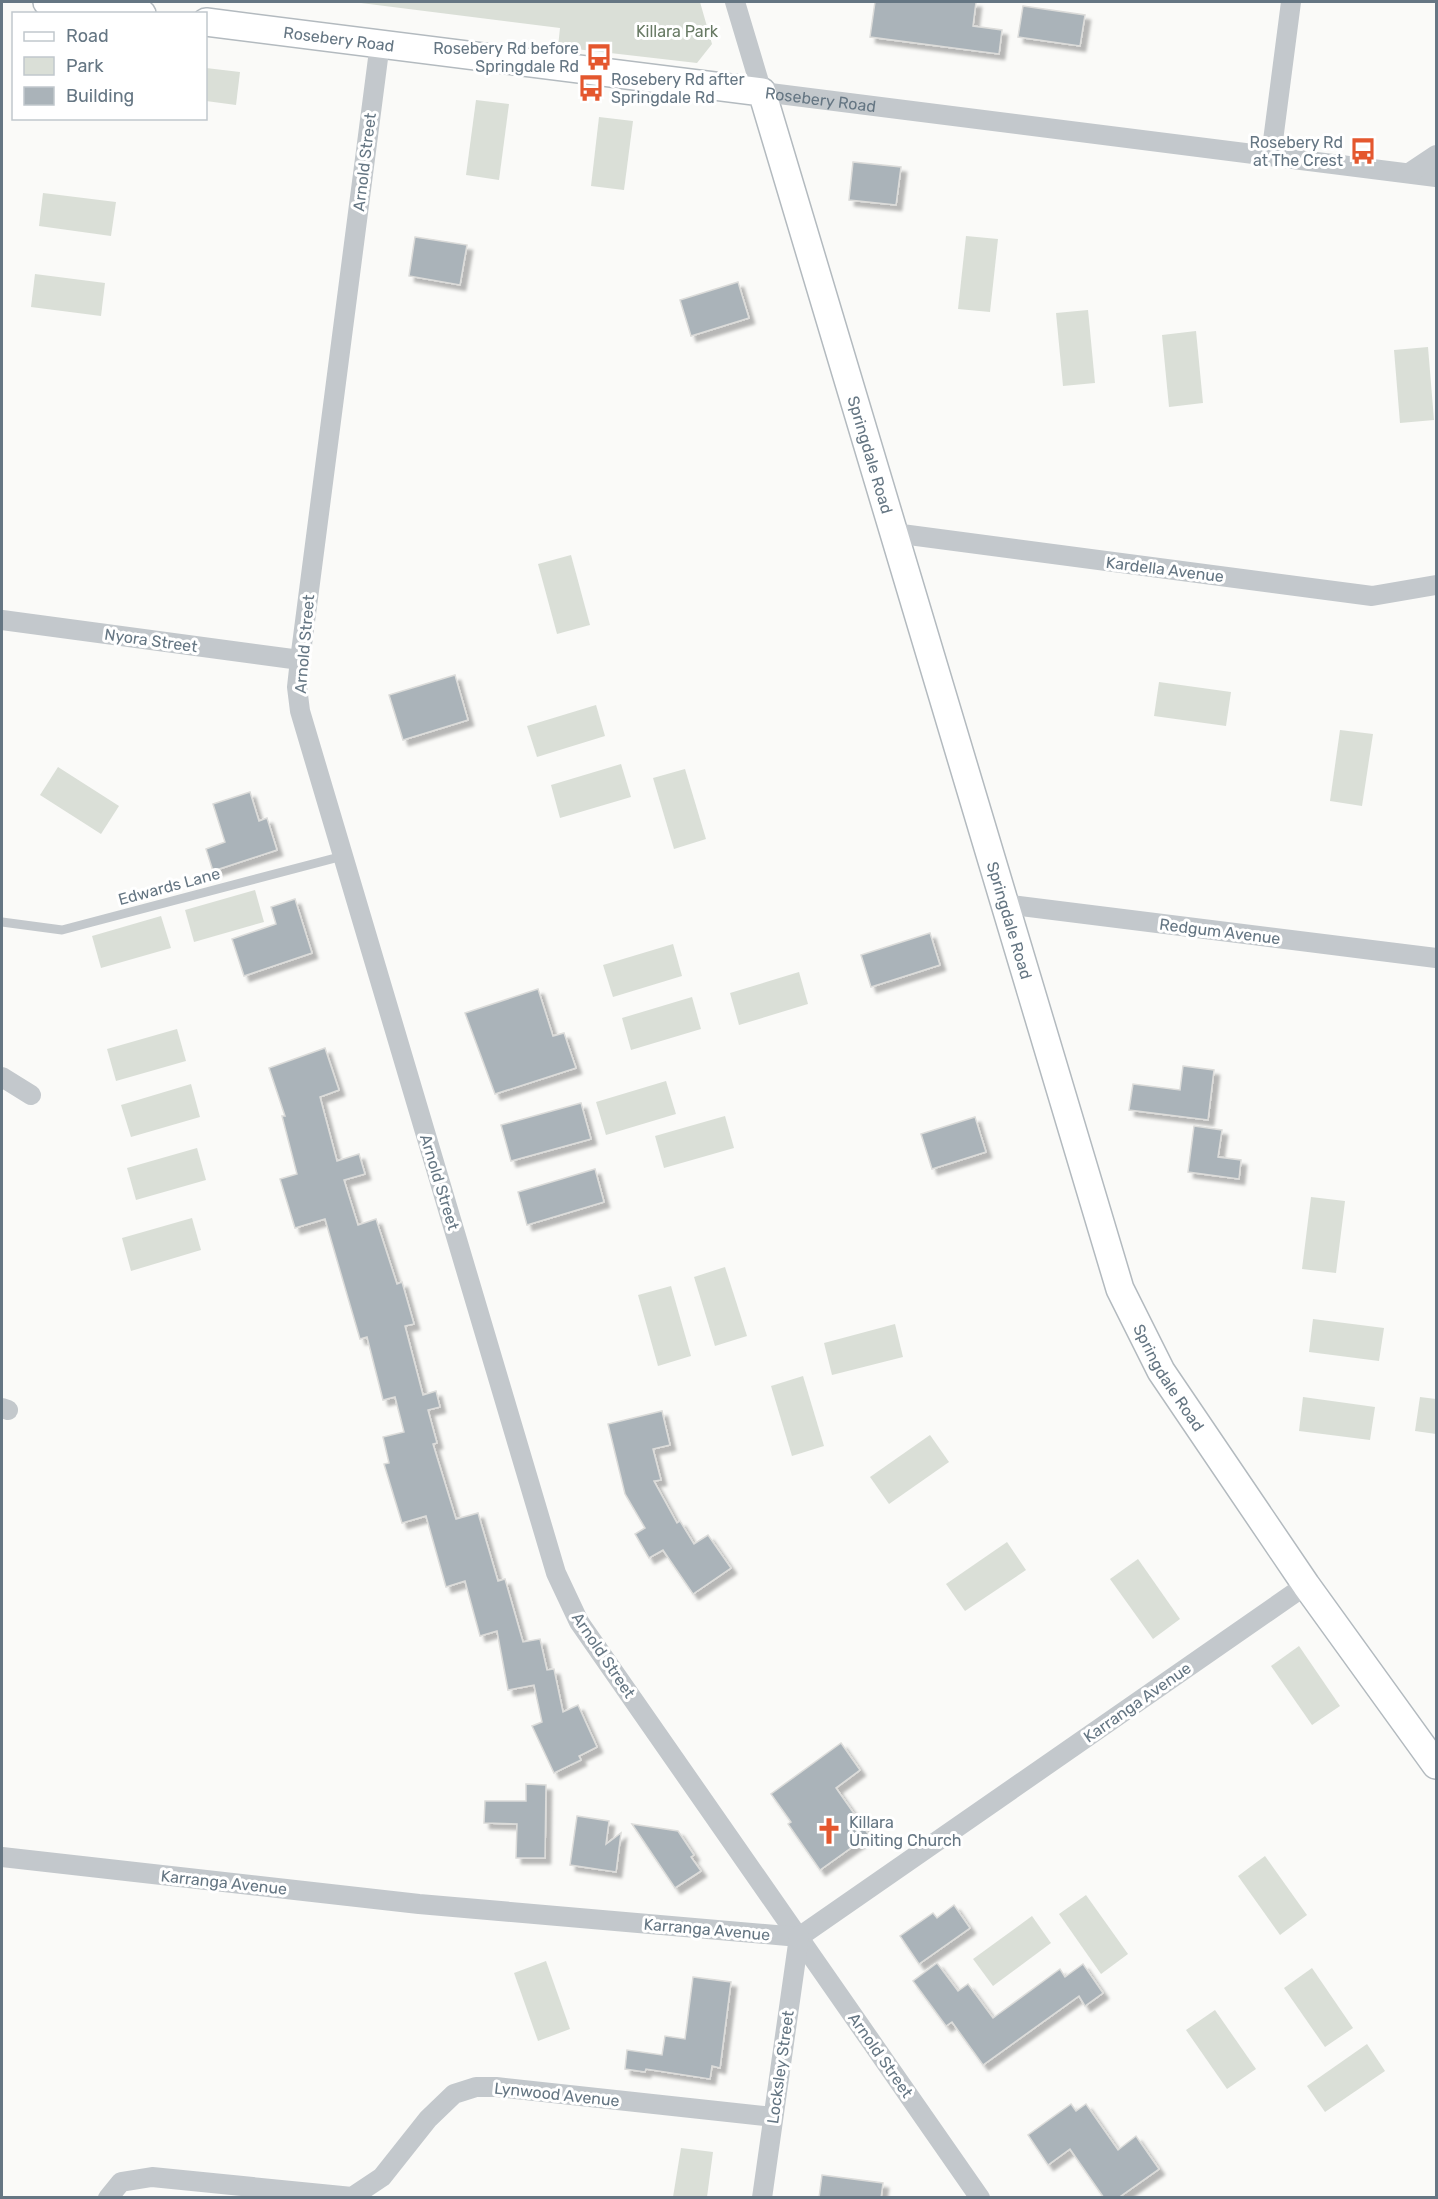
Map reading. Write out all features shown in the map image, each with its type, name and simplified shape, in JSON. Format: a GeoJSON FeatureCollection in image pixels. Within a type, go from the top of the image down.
{"type":"FeatureCollection","features":[{"type":"Feature","properties":{"kind":"main road"},"geometry":{"type":"LineString","coordinates":[[47,2],[126,12]]}},
{"type":"Feature","properties":{"kind":"main road","name":"Rosebery Road"},"geometry":{"type":"LineString","coordinates":[[207,22],[762,92]]}},
{"type":"Feature","properties":{"kind":"main road","name":"Springdale Road"},"geometry":{"type":"LineString","coordinates":[[762,92],[1120,1289],[1161,1371],[1306,1585],[1437,1765]]}},
{"type":"Feature","properties":{"kind":"street","name":"Springdale Road"},"geometry":{"type":"LineString","coordinates":[[735,2],[762,92]]}},
{"type":"Feature","properties":{"kind":"street"},"geometry":{"type":"LineString","coordinates":[[1271,156],[1291,2]]}},
{"type":"Feature","properties":{"kind":"street","name":"Arnold Street"},"geometry":{"type":"LineString","coordinates":[[380,43],[300,660],[297,687],[300,711],[556,1573],[579,1622],[980,2198]]}},
{"type":"Feature","properties":{"kind":"street","name":"Rosebery Road"},"geometry":{"type":"LineString","coordinates":[[762,92],[1437,177]]}},
{"type":"Feature","properties":{"kind":"street"},"geometry":{"type":"LineString","coordinates":[[1408,173],[1437,155]]}},
{"type":"Feature","properties":{"kind":"street","name":"Kardella Avenue"},"geometry":{"type":"LineString","coordinates":[[894,533],[1372,596],[1437,585]]}},
{"type":"Feature","properties":{"kind":"street","name":"Nyora Street"},"geometry":{"type":"LineString","coordinates":[[2,620],[300,660]]}},
{"type":"Feature","properties":{"kind":"street","name":"Redgum Avenue"},"geometry":{"type":"LineString","coordinates":[[1004,904],[1437,958]]}},
{"type":"Feature","properties":{"kind":"street"},"geometry":{"type":"LineString","coordinates":[[2,1077],[31,1095]]}},
{"type":"Feature","properties":{"kind":"street","name":"Karranga Avenue"},"geometry":{"type":"LineString","coordinates":[[2,1857],[419,1904],[799,1937],[1306,1585]]}},
{"type":"Feature","properties":{"kind":"street","name":"Locksley Street"},"geometry":{"type":"LineString","coordinates":[[762,2198],[799,1937]]}},
{"type":"Feature","properties":{"kind":"street","name":"Lynwood Avenue"},"geometry":{"type":"LineString","coordinates":[[108,2198],[121,2182],[152,2177],[352,2197],[382,2178],[428,2119],[453,2094],[476,2087],[772,2117]]}},
{"type":"Feature","properties":{"kind":"lane","name":"Edwards Lane"},"geometry":{"type":"LineString","coordinates":[[2,922],[62,930],[343,856]]}},
{"type":"Feature","properties":{"kind":"green space","name":"Killara Park"},"geometry":{"type":"Polygon","coordinates":[[[353,2],[700,2],[712,44],[697,63],[558,47],[560,28],[353,2]]]}},
{"type":"Feature","properties":{"kind":"green space"},"geometry":{"type":"Polygon","coordinates":[[[207,68],[240,72],[236,105],[207,101],[207,68]]]}},
{"type":"Feature","properties":{"kind":"green space"},"geometry":{"type":"Polygon","coordinates":[[[476,100],[509,104],[499,180],[466,175],[476,100]]]}},
{"type":"Feature","properties":{"kind":"green space"},"geometry":{"type":"Polygon","coordinates":[[[599,117],[633,121],[624,190],[591,186],[599,117]]]}},
{"type":"Feature","properties":{"kind":"green space"},"geometry":{"type":"Polygon","coordinates":[[[43,193],[116,202],[111,236],[39,226],[43,193]]]}},
{"type":"Feature","properties":{"kind":"green space"},"geometry":{"type":"Polygon","coordinates":[[[966,236],[998,239],[990,312],[958,309],[966,236]]]}},
{"type":"Feature","properties":{"kind":"green space"},"geometry":{"type":"Polygon","coordinates":[[[35,274],[105,283],[101,316],[31,307],[35,274]]]}},
{"type":"Feature","properties":{"kind":"green space"},"geometry":{"type":"Polygon","coordinates":[[[1088,310],[1095,383],[1063,386],[1056,313],[1088,310]]]}},
{"type":"Feature","properties":{"kind":"green space"},"geometry":{"type":"Polygon","coordinates":[[[1196,331],[1203,403],[1169,407],[1162,335],[1196,331]]]}},
{"type":"Feature","properties":{"kind":"green space"},"geometry":{"type":"Polygon","coordinates":[[[1428,347],[1434,420],[1400,423],[1394,350],[1428,347]]]}},
{"type":"Feature","properties":{"kind":"green space"},"geometry":{"type":"Polygon","coordinates":[[[571,555],[590,625],[557,634],[538,564],[571,555]]]}},
{"type":"Feature","properties":{"kind":"green space"},"geometry":{"type":"Polygon","coordinates":[[[1159,682],[1231,692],[1226,726],[1154,716],[1159,682]]]}},
{"type":"Feature","properties":{"kind":"green space"},"geometry":{"type":"Polygon","coordinates":[[[596,705],[605,736],[537,757],[527,726],[596,705]]]}},
{"type":"Feature","properties":{"kind":"green space"},"geometry":{"type":"Polygon","coordinates":[[[1340,730],[1373,734],[1362,806],[1330,801],[1340,730]]]}},
{"type":"Feature","properties":{"kind":"green space"},"geometry":{"type":"Polygon","coordinates":[[[621,764],[631,797],[560,818],[551,785],[621,764]]]}},
{"type":"Feature","properties":{"kind":"green space"},"geometry":{"type":"Polygon","coordinates":[[[58,767],[119,806],[101,834],[40,795],[58,767]]]}},
{"type":"Feature","properties":{"kind":"green space"},"geometry":{"type":"Polygon","coordinates":[[[685,769],[706,839],[674,849],[653,778],[685,769]]]}},
{"type":"Feature","properties":{"kind":"green space"},"geometry":{"type":"Polygon","coordinates":[[[255,890],[264,922],[194,942],[185,910],[255,890]]]}},
{"type":"Feature","properties":{"kind":"green space"},"geometry":{"type":"Polygon","coordinates":[[[161,916],[171,948],[101,968],[92,936],[161,916]]]}},
{"type":"Feature","properties":{"kind":"green space"},"geometry":{"type":"Polygon","coordinates":[[[673,944],[682,976],[613,997],[603,965],[673,944]]]}},
{"type":"Feature","properties":{"kind":"green space"},"geometry":{"type":"Polygon","coordinates":[[[799,972],[808,1004],[739,1025],[730,993],[799,972]]]}},
{"type":"Feature","properties":{"kind":"green space"},"geometry":{"type":"Polygon","coordinates":[[[692,997],[701,1029],[631,1050],[622,1018],[692,997]]]}},
{"type":"Feature","properties":{"kind":"green space"},"geometry":{"type":"Polygon","coordinates":[[[177,1029],[186,1061],[116,1081],[107,1049],[177,1029]]]}},
{"type":"Feature","properties":{"kind":"green space"},"geometry":{"type":"Polygon","coordinates":[[[666,1081],[676,1114],[606,1135],[596,1102],[666,1081]]]}},
{"type":"Feature","properties":{"kind":"green space"},"geometry":{"type":"Polygon","coordinates":[[[191,1084],[200,1117],[131,1137],[121,1105],[191,1084]]]}},
{"type":"Feature","properties":{"kind":"green space"},"geometry":{"type":"Polygon","coordinates":[[[725,1116],[734,1148],[664,1168],[655,1136],[725,1116]]]}},
{"type":"Feature","properties":{"kind":"green space"},"geometry":{"type":"Polygon","coordinates":[[[197,1148],[206,1180],[136,1200],[127,1168],[197,1148]]]}},
{"type":"Feature","properties":{"kind":"green space"},"geometry":{"type":"Polygon","coordinates":[[[1311,1197],[1345,1201],[1336,1273],[1302,1269],[1311,1197]]]}},
{"type":"Feature","properties":{"kind":"green space"},"geometry":{"type":"Polygon","coordinates":[[[192,1218],[201,1250],[131,1271],[122,1238],[192,1218]]]}},
{"type":"Feature","properties":{"kind":"green space"},"geometry":{"type":"Polygon","coordinates":[[[725,1267],[747,1336],[715,1346],[694,1277],[725,1267]]]}},
{"type":"Feature","properties":{"kind":"green space"},"geometry":{"type":"Polygon","coordinates":[[[671,1286],[691,1356],[658,1366],[638,1295],[671,1286]]]}},
{"type":"Feature","properties":{"kind":"green space"},"geometry":{"type":"Polygon","coordinates":[[[1313,1319],[1384,1328],[1379,1361],[1309,1352],[1313,1319]]]}},
{"type":"Feature","properties":{"kind":"green space"},"geometry":{"type":"Polygon","coordinates":[[[895,1324],[903,1357],[832,1375],[824,1343],[895,1324]]]}},
{"type":"Feature","properties":{"kind":"green space"},"geometry":{"type":"Polygon","coordinates":[[[803,1376],[824,1446],[792,1456],[771,1386],[803,1376]]]}},
{"type":"Feature","properties":{"kind":"green space"},"geometry":{"type":"Polygon","coordinates":[[[1303,1397],[1375,1407],[1370,1440],[1299,1431],[1303,1397]]]}},
{"type":"Feature","properties":{"kind":"green space"},"geometry":{"type":"Polygon","coordinates":[[[1420,1397],[1436,1399],[1436,1434],[1415,1431],[1420,1397]]]}},
{"type":"Feature","properties":{"kind":"green space"},"geometry":{"type":"Polygon","coordinates":[[[930,1435],[949,1462],[889,1504],[870,1477],[930,1435]]]}},
{"type":"Feature","properties":{"kind":"green space"},"geometry":{"type":"Polygon","coordinates":[[[1007,1542],[1026,1570],[965,1611],[946,1584],[1007,1542]]]}},
{"type":"Feature","properties":{"kind":"green space"},"geometry":{"type":"Polygon","coordinates":[[[1138,1559],[1180,1619],[1153,1639],[1110,1579],[1138,1559]]]}},
{"type":"Feature","properties":{"kind":"green space"},"geometry":{"type":"Polygon","coordinates":[[[1299,1646],[1340,1706],[1312,1725],[1271,1666],[1299,1646]]]}},
{"type":"Feature","properties":{"kind":"green space"},"geometry":{"type":"Polygon","coordinates":[[[1265,1856],[1307,1915],[1280,1935],[1238,1876],[1265,1856]]]}},
{"type":"Feature","properties":{"kind":"green space"},"geometry":{"type":"Polygon","coordinates":[[[1086,1895],[1128,1954],[1101,1974],[1059,1914],[1086,1895]]]}},
{"type":"Feature","properties":{"kind":"green space"},"geometry":{"type":"Polygon","coordinates":[[[1032,1916],[1051,1943],[993,1986],[973,1959],[1032,1916]]]}},
{"type":"Feature","properties":{"kind":"green space"},"geometry":{"type":"Polygon","coordinates":[[[546,1961],[570,2029],[538,2041],[514,1973],[546,1961]]]}},
{"type":"Feature","properties":{"kind":"green space"},"geometry":{"type":"Polygon","coordinates":[[[1312,1968],[1353,2028],[1325,2047],[1284,1988],[1312,1968]]]}},
{"type":"Feature","properties":{"kind":"green space"},"geometry":{"type":"Polygon","coordinates":[[[1215,2010],[1256,2069],[1227,2089],[1186,2030],[1215,2010]]]}},
{"type":"Feature","properties":{"kind":"green space"},"geometry":{"type":"Polygon","coordinates":[[[1367,2044],[1385,2071],[1325,2112],[1307,2086],[1367,2044]]]}},
{"type":"Feature","properties":{"kind":"green space"},"geometry":{"type":"Polygon","coordinates":[[[681,2148],[713,2152],[707,2197],[673,2197],[681,2148]]]}},
{"type":"Feature","properties":{"kind":"building"},"geometry":{"type":"Polygon","coordinates":[[[875,2],[976,2],[973,26],[1002,30],[999,54],[870,37],[875,2]]]}},
{"type":"Feature","properties":{"kind":"building"},"geometry":{"type":"Polygon","coordinates":[[[1023,6],[1085,15],[1080,46],[1018,37],[1023,6]]]}},
{"type":"Feature","properties":{"kind":"building"},"geometry":{"type":"Polygon","coordinates":[[[853,162],[901,167],[896,205],[849,200],[853,162]]]}},
{"type":"Feature","properties":{"kind":"building"},"geometry":{"type":"Polygon","coordinates":[[[415,237],[467,245],[460,285],[409,276],[415,237]]]}},
{"type":"Feature","properties":{"kind":"building"},"geometry":{"type":"Polygon","coordinates":[[[738,282],[749,318],[691,336],[680,300],[738,282]]]}},
{"type":"Feature","properties":{"kind":"building"},"geometry":{"type":"Polygon","coordinates":[[[455,675],[468,720],[403,740],[389,695],[455,675]]]}},
{"type":"Feature","properties":{"kind":"building"},"geometry":{"type":"Polygon","coordinates":[[[250,792],[259,821],[267,818],[277,850],[213,871],[206,849],[225,842],[213,804],[250,792]]]}},
{"type":"Feature","properties":{"kind":"building"},"geometry":{"type":"Polygon","coordinates":[[[295,899],[312,953],[244,976],[232,939],[276,924],[271,907],[295,899]]]}},
{"type":"Feature","properties":{"kind":"building"},"geometry":{"type":"Polygon","coordinates":[[[930,933],[940,965],[871,987],[861,955],[930,933]]]}},
{"type":"Feature","properties":{"kind":"building"},"geometry":{"type":"Polygon","coordinates":[[[538,989],[553,1036],[564,1033],[576,1068],[495,1094],[465,1013],[538,989]]]}},
{"type":"Feature","properties":{"kind":"building"},"geometry":{"type":"Polygon","coordinates":[[[325,1048],[339,1090],[320,1097],[337,1161],[359,1154],[365,1174],[344,1180],[358,1225],[376,1219],[397,1284],[402,1282],[414,1324],[405,1326],[423,1395],[436,1391],[440,1407],[428,1410],[437,1443],[433,1444],[456,1519],[478,1513],[498,1581],[505,1579],[523,1642],[540,1639],[547,1670],[554,1669],[563,1712],[578,1705],[597,1747],[579,1756],[581,1760],[554,1773],[532,1726],[542,1722],[534,1685],[508,1690],[497,1631],[480,1636],[465,1581],[446,1587],[426,1516],[402,1523],[384,1464],[389,1463],[383,1437],[404,1432],[395,1397],[383,1400],[367,1337],[360,1339],[325,1219],[295,1228],[280,1179],[297,1174],[282,1116],[285,1116],[269,1068],[325,1048]]]}},
{"type":"Feature","properties":{"kind":"building"},"geometry":{"type":"Polygon","coordinates":[[[1183,1066],[1214,1070],[1208,1120],[1129,1110],[1133,1084],[1180,1090],[1183,1066]]]}},
{"type":"Feature","properties":{"kind":"building"},"geometry":{"type":"Polygon","coordinates":[[[581,1103],[591,1139],[511,1161],[501,1125],[581,1103]]]}},
{"type":"Feature","properties":{"kind":"building"},"geometry":{"type":"Polygon","coordinates":[[[975,1117],[986,1152],[932,1169],[921,1134],[975,1117]]]}},
{"type":"Feature","properties":{"kind":"building"},"geometry":{"type":"Polygon","coordinates":[[[1194,1126],[1222,1130],[1218,1157],[1241,1160],[1239,1179],[1188,1172],[1194,1126]]]}},
{"type":"Feature","properties":{"kind":"building"},"geometry":{"type":"Polygon","coordinates":[[[595,1169],[604,1202],[527,1225],[518,1192],[595,1169]]]}},
{"type":"Feature","properties":{"kind":"building"},"geometry":{"type":"Polygon","coordinates":[[[662,1411],[670,1445],[653,1449],[661,1480],[654,1481],[677,1523],[680,1521],[694,1544],[708,1535],[731,1568],[693,1594],[663,1550],[649,1558],[635,1534],[645,1528],[625,1494],[608,1424],[662,1411]]]}},
{"type":"Feature","properties":{"kind":"building"},"geometry":{"type":"Polygon","coordinates":[[[841,1743],[860,1770],[836,1788],[869,1835],[820,1870],[788,1824],[791,1822],[771,1794],[841,1743]]]}},
{"type":"Feature","properties":{"kind":"building"},"geometry":{"type":"Polygon","coordinates":[[[526,1784],[546,1785],[545,1858],[516,1858],[517,1824],[484,1823],[485,1801],[526,1801],[526,1784]]]}},
{"type":"Feature","properties":{"kind":"building"},"geometry":{"type":"Polygon","coordinates":[[[577,1816],[609,1821],[606,1844],[621,1833],[616,1872],[570,1865],[577,1816]]]}},
{"type":"Feature","properties":{"kind":"building"},"geometry":{"type":"Polygon","coordinates":[[[632,1824],[678,1831],[694,1855],[691,1857],[701,1871],[675,1888],[632,1824]]]}},
{"type":"Feature","properties":{"kind":"building"},"geometry":{"type":"Polygon","coordinates":[[[954,1905],[970,1928],[919,1964],[900,1936],[933,1913],[937,1918],[954,1905]]]}},
{"type":"Feature","properties":{"kind":"building"},"geometry":{"type":"Polygon","coordinates":[[[937,1963],[958,1991],[968,1984],[993,2018],[1060,1969],[1065,1977],[1083,1964],[1103,1993],[1085,2006],[1079,1996],[983,2065],[952,2022],[946,2026],[913,1981],[937,1963]]]}},
{"type":"Feature","properties":{"kind":"building"},"geometry":{"type":"Polygon","coordinates":[[[693,1977],[731,1982],[720,2068],[712,2066],[710,2079],[646,2069],[645,2072],[625,2069],[627,2050],[662,2055],[665,2036],[685,2039],[693,1977]]]}},
{"type":"Feature","properties":{"kind":"building"},"geometry":{"type":"Polygon","coordinates":[[[1071,2104],[1076,2111],[1086,2104],[1118,2150],[1136,2136],[1159,2169],[1118,2198],[1104,2198],[1070,2149],[1048,2165],[1028,2135],[1071,2104]]]}},
{"type":"Feature","properties":{"kind":"building"},"geometry":{"type":"Polygon","coordinates":[[[822,2175],[883,2183],[881,2198],[819,2198],[822,2175]]]}},
{"type":"Feature","properties":{"kind":"place","name":"Rosebery Rd before Springdale Rd"},"geometry":{"type":"Point","coordinates":[599,57]}},
{"type":"Feature","properties":{"kind":"place","name":"Rosebery Rd after Springdale Rd"},"geometry":{"type":"Point","coordinates":[591,88]}},
{"type":"Feature","properties":{"kind":"place","name":"Rosebery Rd at The Crest"},"geometry":{"type":"Point","coordinates":[1363,151]}},
{"type":"Feature","properties":{"kind":"place","name":"Killara Uniting Church"},"geometry":{"type":"Point","coordinates":[829,1831]}}]}
